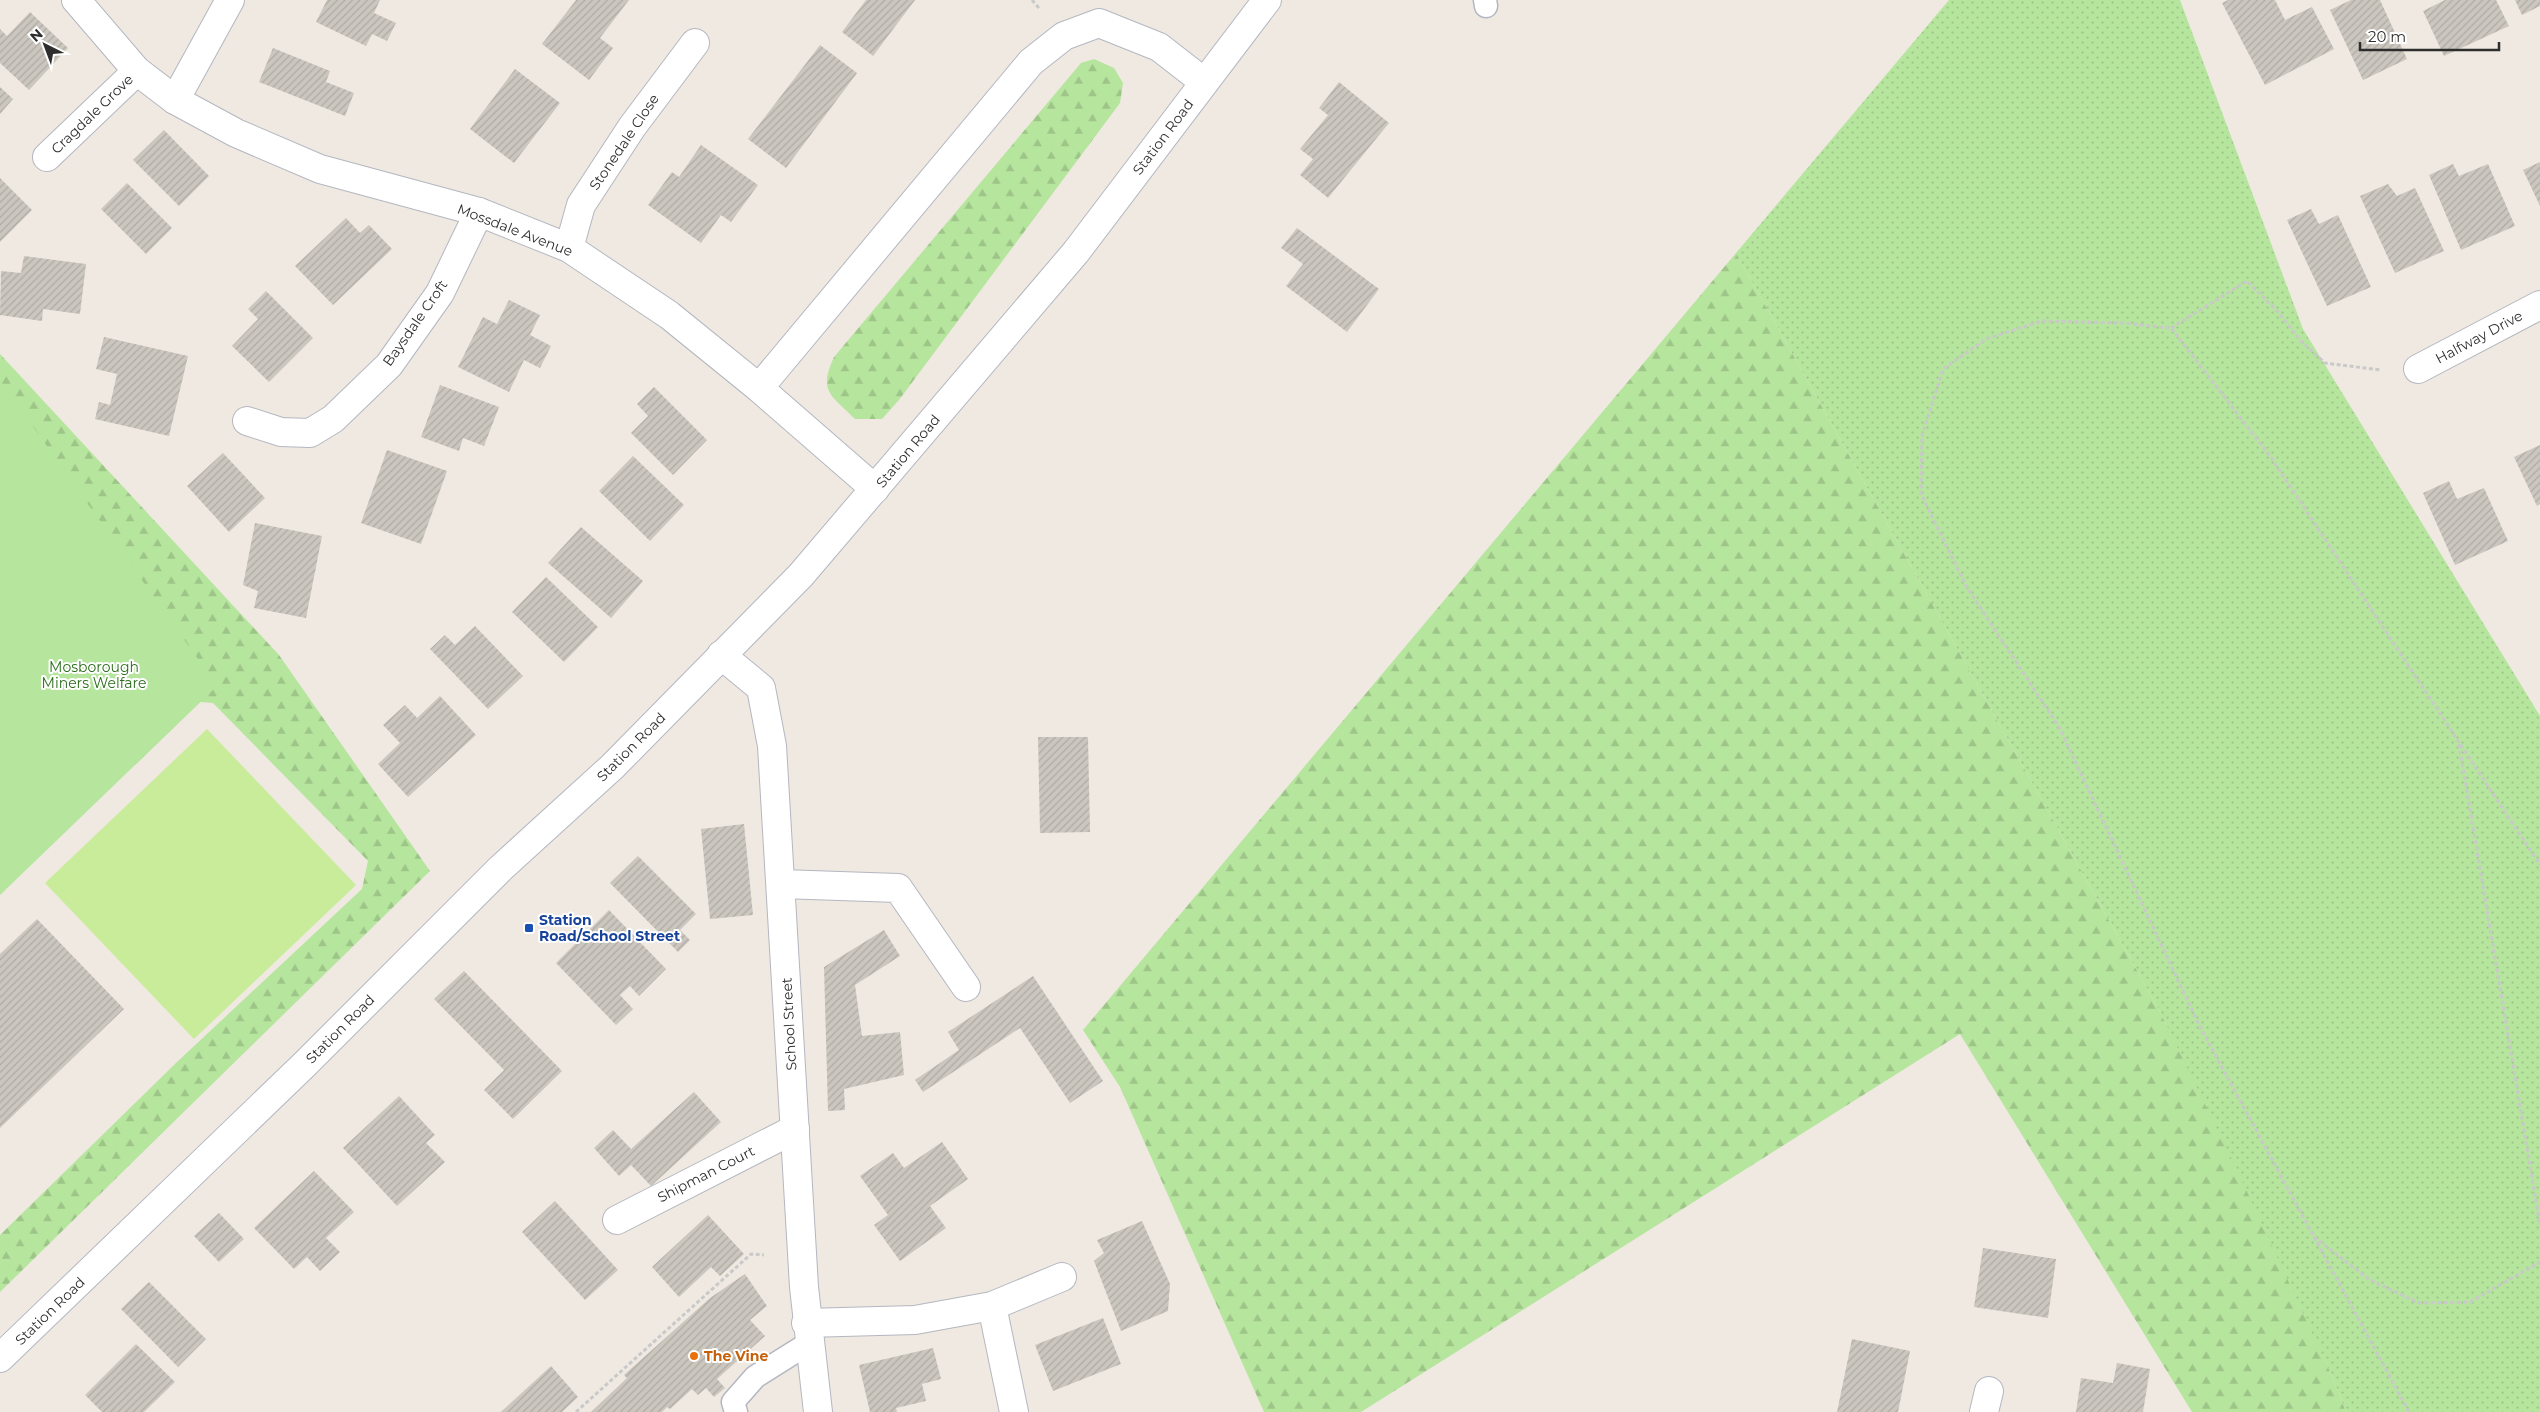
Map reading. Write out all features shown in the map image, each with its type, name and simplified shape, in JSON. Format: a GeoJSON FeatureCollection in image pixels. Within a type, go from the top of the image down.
{"type":"FeatureCollection","features":[{"type":"Feature","properties":{"kind":"street","name":"Mossdale Avenue"},"geometry":{"type":"LineString","coordinates":[[76,0],[137,71],[175,100],[236,133],[320,169],[479,212],[569,248],[670,315],[759,388],[875,489]]}},
{"type":"Feature","properties":{"kind":"street"},"geometry":{"type":"LineString","coordinates":[[175,100],[230,0]]}},
{"type":"Feature","properties":{"kind":"street","name":"Station Road"},"geometry":{"type":"LineString","coordinates":[[0,1358],[305,1064],[501,868],[612,767],[801,575],[1076,252],[1264,1]]}},
{"type":"Feature","properties":{"kind":"street"},"geometry":{"type":"LineString","coordinates":[[759,388],[1031,62],[1064,36],[1099,23],[1159,47],[1204,82]]}},
{"type":"Feature","properties":{"kind":"street","name":"Stonedale Close"},"geometry":{"type":"LineString","coordinates":[[569,248],[581,206],[632,128],[695,43]]}},
{"type":"Feature","properties":{"kind":"street","name":"Cragdale Grove"},"geometry":{"type":"LineString","coordinates":[[47,157],[137,71]]}},
{"type":"Feature","properties":{"kind":"street","name":"Baysdale Croft"},"geometry":{"type":"LineString","coordinates":[[247,421],[281,432],[310,433],[333,419],[389,364],[440,293],[479,212]]}},
{"type":"Feature","properties":{"kind":"street","name":"Halfway Drive"},"geometry":{"type":"LineString","coordinates":[[2418,369],[2540,305]]}},
{"type":"Feature","properties":{"kind":"street","name":"School Street"},"geometry":{"type":"LineString","coordinates":[[722,655],[761,688],[772,746],[802,1258],[808,1333],[818,1412]]}},
{"type":"Feature","properties":{"kind":"street"},"geometry":{"type":"LineString","coordinates":[[781,884],[898,888],[966,987]]}},
{"type":"Feature","properties":{"kind":"street","name":"Shipman Court"},"geometry":{"type":"LineString","coordinates":[[617,1220],[794,1129]]}},
{"type":"Feature","properties":{"kind":"street"},"geometry":{"type":"LineString","coordinates":[[808,1333],[915,1320],[992,1306],[1062,1277]]}},
{"type":"Feature","properties":{"kind":"street"},"geometry":{"type":"LineString","coordinates":[[992,1306],[1014,1412]]}},
{"type":"Feature","properties":{"kind":"lane"},"geometry":{"type":"LineString","coordinates":[[736,1412],[733,1402],[755,1377],[808,1333]]}},
{"type":"Feature","properties":{"kind":"path"},"geometry":{"type":"LineString","coordinates":[[2409,1412],[2199,1024],[2059,727],[1966,586],[1921,494],[1922,436],[1944,369],[1986,339],[2042,321],[2123,322],[2171,328],[2247,281],[2278,312],[2300,340],[2325,364],[2377,370],[2418,369]]}},
{"type":"Feature","properties":{"kind":"path"},"geometry":{"type":"LineString","coordinates":[[2171,328],[2270,456],[2540,865]]}},
{"type":"Feature","properties":{"kind":"path"},"geometry":{"type":"LineString","coordinates":[[2458,741],[2540,1225]]}},
{"type":"Feature","properties":{"kind":"path"},"geometry":{"type":"LineString","coordinates":[[2312,1235],[2370,1280],[2419,1304],[2470,1302],[2540,1262]]}},
{"type":"Feature","properties":{"kind":"path"},"geometry":{"type":"LineString","coordinates":[[576,1412],[751,1254],[802,1258]]}},
{"type":"Feature","properties":{"kind":"green space"},"geometry":{"type":"Polygon","coordinates":[[[1949,0],[2180,0],[2303,329],[2540,716],[2540,1412],[2346,1412],[2332,1376],[2159,1010],[1736,253],[1949,0]]]}},
{"type":"Feature","properties":{"kind":"green space"},"geometry":{"type":"Polygon","coordinates":[[[1094,59],[1114,68],[1123,83],[1120,103],[899,400],[882,419],[855,419],[829,392],[827,378],[834,357],[1081,63],[1094,59]]]}},
{"type":"Feature","properties":{"kind":"green space"},"geometry":{"type":"Polygon","coordinates":[[[1736,253],[2159,1010],[2237,1170],[2332,1376],[2346,1412],[2192,1412],[1960,1034],[1361,1412],[1264,1412],[1120,1087],[1083,1030],[1736,253]]]}},
{"type":"Feature","properties":{"kind":"green space"},"geometry":{"type":"Polygon","coordinates":[[[0,354],[279,655],[430,871],[0,1292],[0,1235],[177,1062],[362,889],[368,861],[213,703],[200,702],[135,765],[0,491],[0,354]]]}},
{"type":"Feature","properties":{"kind":"green space","name":"Mosborough Miners Welfare"},"geometry":{"type":"Polygon","coordinates":[[[0,380],[217,686],[0,895],[0,380]]]}},
{"type":"Feature","properties":{"kind":"green space"},"geometry":{"type":"Polygon","coordinates":[[[207,729],[356,885],[194,1039],[45,883],[207,729]]]}},
{"type":"Feature","properties":{"kind":"building"},"geometry":{"type":"Polygon","coordinates":[[[327,0],[380,0],[374,13],[396,23],[387,41],[372,34],[366,46],[316,22],[327,0]]]}},
{"type":"Feature","properties":{"kind":"building"},"geometry":{"type":"Polygon","coordinates":[[[576,0],[629,0],[600,38],[613,48],[589,80],[542,44],[576,0]]]}},
{"type":"Feature","properties":{"kind":"building"},"geometry":{"type":"Polygon","coordinates":[[[866,0],[915,0],[873,56],[842,32],[866,0]]]}},
{"type":"Feature","properties":{"kind":"building"},"geometry":{"type":"Polygon","coordinates":[[[2228,0],[2275,0],[2285,20],[2312,7],[2334,49],[2265,85],[2222,3],[2228,0]]]}},
{"type":"Feature","properties":{"kind":"building"},"geometry":{"type":"Polygon","coordinates":[[[2351,0],[2380,0],[2407,59],[2363,80],[2330,10],[2351,0]]]}},
{"type":"Feature","properties":{"kind":"building"},"geometry":{"type":"Polygon","coordinates":[[[2445,0],[2496,0],[2509,26],[2444,56],[2423,11],[2445,0]]]}},
{"type":"Feature","properties":{"kind":"building"},"geometry":{"type":"Polygon","coordinates":[[[2515,0],[2540,0],[2540,6],[2522,15],[2515,0]]]}},
{"type":"Feature","properties":{"kind":"building"},"geometry":{"type":"Polygon","coordinates":[[[30,12],[68,48],[29,90],[0,63],[0,29],[7,36],[30,12]]]}},
{"type":"Feature","properties":{"kind":"building"},"geometry":{"type":"Polygon","coordinates":[[[820,45],[857,73],[786,168],[748,139],[820,45]]]}},
{"type":"Feature","properties":{"kind":"building"},"geometry":{"type":"Polygon","coordinates":[[[273,48],[330,71],[326,82],[354,93],[345,116],[259,82],[273,48]]]}},
{"type":"Feature","properties":{"kind":"building"},"geometry":{"type":"Polygon","coordinates":[[[515,69],[560,103],[514,163],[470,129],[515,69]]]}},
{"type":"Feature","properties":{"kind":"building"},"geometry":{"type":"Polygon","coordinates":[[[1339,82],[1389,123],[1328,198],[1300,175],[1313,159],[1300,149],[1328,115],[1319,108],[1339,82]]]}},
{"type":"Feature","properties":{"kind":"building"},"geometry":{"type":"Polygon","coordinates":[[[0,87],[13,99],[0,114],[0,87]]]}},
{"type":"Feature","properties":{"kind":"building"},"geometry":{"type":"Polygon","coordinates":[[[164,130],[209,176],[179,206],[133,160],[164,130]]]}},
{"type":"Feature","properties":{"kind":"building"},"geometry":{"type":"Polygon","coordinates":[[[701,145],[758,185],[731,222],[721,215],[701,243],[648,205],[672,172],[679,177],[701,145]]]}},
{"type":"Feature","properties":{"kind":"building"},"geometry":{"type":"Polygon","coordinates":[[[2540,162],[2540,206],[2523,170],[2540,162]]]}},
{"type":"Feature","properties":{"kind":"building"},"geometry":{"type":"Polygon","coordinates":[[[2453,164],[2459,176],[2488,164],[2515,226],[2461,250],[2429,175],[2453,164]]]}},
{"type":"Feature","properties":{"kind":"building"},"geometry":{"type":"Polygon","coordinates":[[[0,178],[32,210],[0,242],[0,178]]]}},
{"type":"Feature","properties":{"kind":"building"},"geometry":{"type":"Polygon","coordinates":[[[127,183],[172,228],[146,254],[101,209],[127,183]]]}},
{"type":"Feature","properties":{"kind":"building"},"geometry":{"type":"Polygon","coordinates":[[[2388,184],[2397,196],[2415,188],[2444,251],[2395,273],[2360,196],[2388,184]]]}},
{"type":"Feature","properties":{"kind":"building"},"geometry":{"type":"Polygon","coordinates":[[[2311,209],[2319,224],[2338,215],[2371,287],[2327,306],[2287,220],[2311,209]]]}},
{"type":"Feature","properties":{"kind":"building"},"geometry":{"type":"Polygon","coordinates":[[[346,218],[360,233],[369,225],[392,249],[333,305],[295,266],[346,218]]]}},
{"type":"Feature","properties":{"kind":"building"},"geometry":{"type":"Polygon","coordinates":[[[1297,228],[1379,289],[1347,332],[1286,286],[1303,264],[1281,248],[1297,228]]]}},
{"type":"Feature","properties":{"kind":"building"},"geometry":{"type":"Polygon","coordinates":[[[24,256],[86,264],[80,314],[43,309],[42,321],[0,315],[1,271],[21,273],[24,256]]]}},
{"type":"Feature","properties":{"kind":"building"},"geometry":{"type":"Polygon","coordinates":[[[266,291],[313,338],[269,382],[232,346],[258,319],[248,309],[266,291]]]}},
{"type":"Feature","properties":{"kind":"building"},"geometry":{"type":"Polygon","coordinates":[[[509,300],[540,315],[530,335],[551,346],[540,368],[524,360],[509,392],[458,367],[483,317],[497,324],[509,300]]]}},
{"type":"Feature","properties":{"kind":"building"},"geometry":{"type":"Polygon","coordinates":[[[104,337],[188,356],[169,436],[95,419],[99,402],[110,405],[117,374],[96,369],[104,337]]]}},
{"type":"Feature","properties":{"kind":"building"},"geometry":{"type":"Polygon","coordinates":[[[440,385],[499,407],[484,446],[463,438],[459,451],[421,437],[440,385]]]}},
{"type":"Feature","properties":{"kind":"building"},"geometry":{"type":"Polygon","coordinates":[[[654,387],[707,440],[673,475],[631,433],[648,416],[637,404],[654,387]]]}},
{"type":"Feature","properties":{"kind":"building"},"geometry":{"type":"Polygon","coordinates":[[[2540,445],[2540,504],[2537,506],[2514,457],[2540,445]]]}},
{"type":"Feature","properties":{"kind":"building"},"geometry":{"type":"Polygon","coordinates":[[[387,450],[447,471],[421,544],[361,523],[387,450]]]}},
{"type":"Feature","properties":{"kind":"building"},"geometry":{"type":"Polygon","coordinates":[[[223,453],[265,498],[229,532],[187,486],[223,453]]]}},
{"type":"Feature","properties":{"kind":"building"},"geometry":{"type":"Polygon","coordinates":[[[633,456],[684,505],[650,541],[599,491],[633,456]]]}},
{"type":"Feature","properties":{"kind":"building"},"geometry":{"type":"Polygon","coordinates":[[[2449,481],[2457,499],[2484,488],[2508,541],[2455,565],[2423,493],[2449,481]]]}},
{"type":"Feature","properties":{"kind":"building"},"geometry":{"type":"Polygon","coordinates":[[[255,523],[322,536],[306,618],[254,608],[258,591],[243,585],[255,523]]]}},
{"type":"Feature","properties":{"kind":"building"},"geometry":{"type":"Polygon","coordinates":[[[581,527],[643,581],[611,618],[548,563],[581,527]]]}},
{"type":"Feature","properties":{"kind":"building"},"geometry":{"type":"Polygon","coordinates":[[[546,577],[598,627],[564,662],[512,612],[546,577]]]}},
{"type":"Feature","properties":{"kind":"building"},"geometry":{"type":"Polygon","coordinates":[[[475,626],[523,676],[488,709],[430,649],[445,635],[455,645],[475,626]]]}},
{"type":"Feature","properties":{"kind":"building"},"geometry":{"type":"Polygon","coordinates":[[[440,696],[476,735],[408,797],[378,764],[400,743],[383,725],[405,705],[417,718],[440,696]]]}},
{"type":"Feature","properties":{"kind":"building"},"geometry":{"type":"Polygon","coordinates":[[[1038,737],[1088,737],[1090,832],[1040,833],[1038,737]]]}},
{"type":"Feature","properties":{"kind":"building"},"geometry":{"type":"Polygon","coordinates":[[[744,824],[753,915],[710,919],[701,829],[744,824]]]}},
{"type":"Feature","properties":{"kind":"building"},"geometry":{"type":"Polygon","coordinates":[[[638,856],[696,914],[680,930],[690,940],[678,952],[610,883],[638,856]]]}},
{"type":"Feature","properties":{"kind":"building"},"geometry":{"type":"Polygon","coordinates":[[[609,910],[666,969],[639,996],[630,986],[620,995],[633,1009],[616,1025],[556,963],[609,910]]]}},
{"type":"Feature","properties":{"kind":"building"},"geometry":{"type":"Polygon","coordinates":[[[37,919],[124,1009],[0,1128],[0,954],[37,919]]]}},
{"type":"Feature","properties":{"kind":"building"},"geometry":{"type":"Polygon","coordinates":[[[884,930],[900,956],[855,985],[862,1036],[900,1032],[904,1075],[844,1089],[845,1110],[828,1111],[824,967],[884,930]]]}},
{"type":"Feature","properties":{"kind":"building"},"geometry":{"type":"Polygon","coordinates":[[[464,971],[562,1071],[513,1119],[484,1090],[504,1070],[434,999],[464,971]]]}},
{"type":"Feature","properties":{"kind":"building"},"geometry":{"type":"Polygon","coordinates":[[[1033,976],[1103,1081],[1070,1103],[1020,1028],[923,1092],[915,1080],[959,1050],[948,1032],[1033,976]]]}},
{"type":"Feature","properties":{"kind":"building"},"geometry":{"type":"Polygon","coordinates":[[[694,1092],[721,1122],[651,1186],[631,1165],[619,1176],[594,1148],[613,1130],[631,1149],[694,1092]]]}},
{"type":"Feature","properties":{"kind":"building"},"geometry":{"type":"Polygon","coordinates":[[[399,1096],[435,1135],[426,1143],[445,1162],[397,1206],[343,1148],[399,1096]]]}},
{"type":"Feature","properties":{"kind":"building"},"geometry":{"type":"Polygon","coordinates":[[[942,1142],[968,1179],[930,1206],[946,1228],[900,1261],[874,1225],[888,1215],[860,1176],[893,1153],[904,1168],[942,1142]]]}},
{"type":"Feature","properties":{"kind":"building"},"geometry":{"type":"Polygon","coordinates":[[[314,1171],[354,1212],[326,1238],[340,1252],[320,1271],[307,1257],[294,1269],[254,1228],[314,1171]]]}},
{"type":"Feature","properties":{"kind":"building"},"geometry":{"type":"Polygon","coordinates":[[[555,1201],[618,1270],[585,1300],[522,1232],[555,1201]]]}},
{"type":"Feature","properties":{"kind":"building"},"geometry":{"type":"Polygon","coordinates":[[[219,1213],[244,1239],[219,1262],[194,1236],[219,1213]]]}},
{"type":"Feature","properties":{"kind":"building"},"geometry":{"type":"Polygon","coordinates":[[[708,1215],[744,1254],[720,1276],[711,1267],[679,1297],[652,1267],[708,1215]]]}},
{"type":"Feature","properties":{"kind":"building"},"geometry":{"type":"Polygon","coordinates":[[[1142,1221],[1170,1284],[1168,1311],[1121,1331],[1094,1261],[1104,1253],[1097,1240],[1142,1221]]]}},
{"type":"Feature","properties":{"kind":"building"},"geometry":{"type":"Polygon","coordinates":[[[1983,1248],[2056,1259],[2048,1318],[1974,1307],[1983,1248]]]}},
{"type":"Feature","properties":{"kind":"building","name":"The Vine"},"geometry":{"type":"Polygon","coordinates":[[[745,1274],[767,1306],[750,1320],[765,1336],[717,1379],[725,1388],[714,1397],[706,1388],[698,1395],[692,1389],[670,1409],[667,1407],[662,1412],[591,1412],[627,1378],[624,1375],[710,1298],[745,1274]]]}},
{"type":"Feature","properties":{"kind":"building"},"geometry":{"type":"Polygon","coordinates":[[[149,1282],[206,1339],[178,1367],[121,1309],[149,1282]]]}},
{"type":"Feature","properties":{"kind":"building"},"geometry":{"type":"Polygon","coordinates":[[[1103,1318],[1121,1364],[1053,1391],[1035,1345],[1103,1318]]]}},
{"type":"Feature","properties":{"kind":"building"},"geometry":{"type":"Polygon","coordinates":[[[1852,1339],[1910,1351],[1898,1412],[1837,1412],[1852,1339]]]}},
{"type":"Feature","properties":{"kind":"building"},"geometry":{"type":"Polygon","coordinates":[[[136,1344],[175,1382],[144,1412],[102,1412],[85,1395],[136,1344]]]}},
{"type":"Feature","properties":{"kind":"building"},"geometry":{"type":"Polygon","coordinates":[[[933,1348],[941,1379],[922,1384],[926,1401],[896,1408],[897,1412],[870,1412],[859,1365],[933,1348]]]}},
{"type":"Feature","properties":{"kind":"building"},"geometry":{"type":"Polygon","coordinates":[[[2117,1363],[2150,1369],[2143,1412],[2076,1412],[2081,1378],[2113,1383],[2117,1363]]]}},
{"type":"Feature","properties":{"kind":"building"},"geometry":{"type":"Polygon","coordinates":[[[551,1366],[578,1397],[562,1412],[501,1412],[551,1366]]]}},
{"type":"Feature","properties":{"kind":"place","name":"Station Road/School Street"},"geometry":{"type":"Point","coordinates":[529,928]}},
{"type":"Feature","properties":{"kind":"place","name":"The Vine"},"geometry":{"type":"Point","coordinates":[694,1356]}}]}
